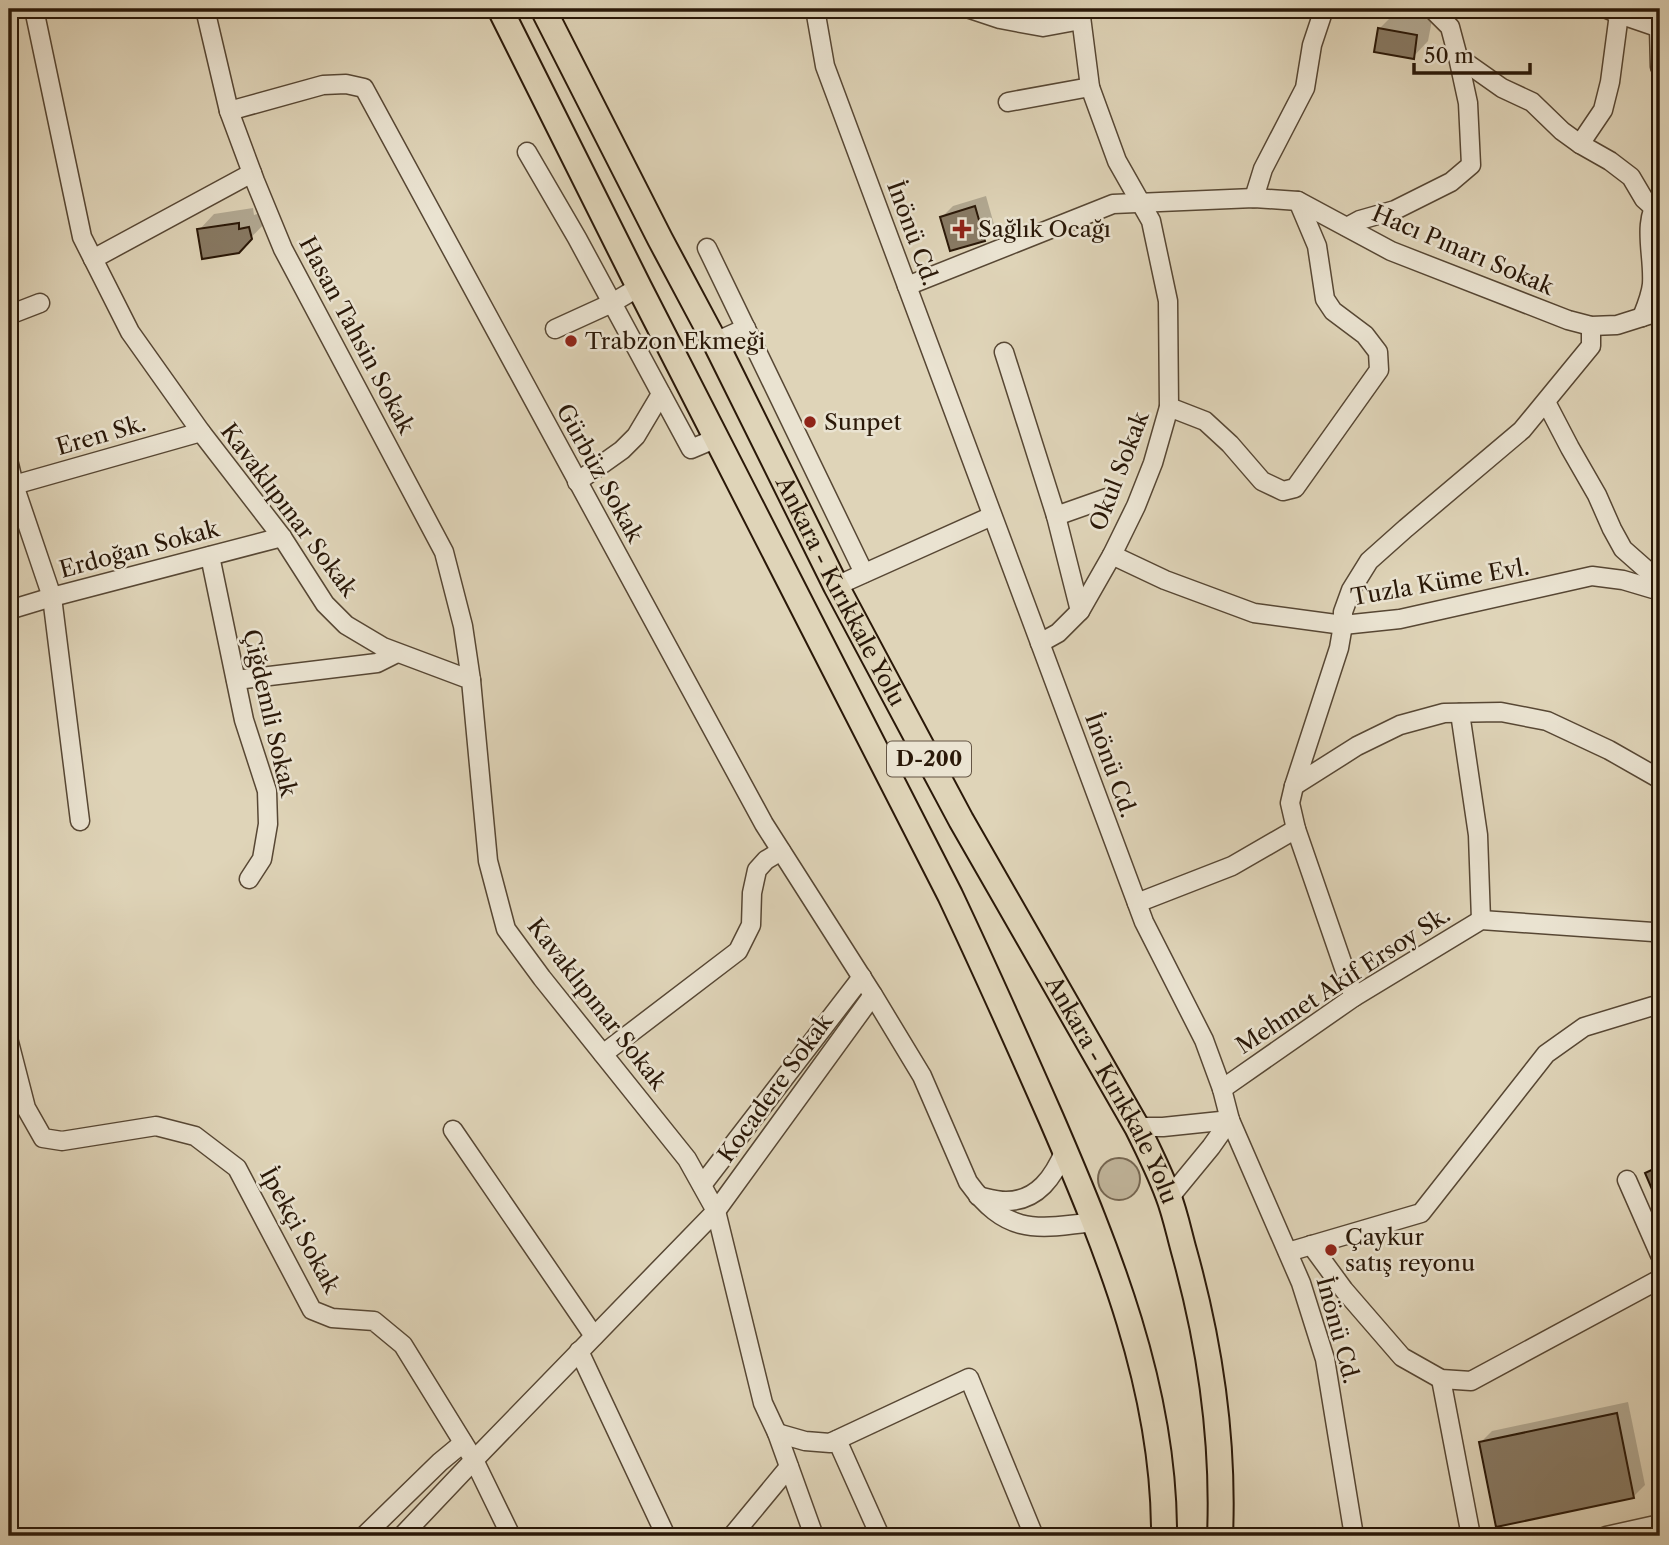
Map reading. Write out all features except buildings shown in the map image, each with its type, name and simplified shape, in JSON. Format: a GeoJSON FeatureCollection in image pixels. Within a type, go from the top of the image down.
{"type":"FeatureCollection","features":[{"type":"Feature","properties":{"kind":"highway","name":"Ankara - Kırıkkale Yolu"},"geometry":{"type":"LineString","coordinates":[[500,9],[950,895],[995,989],[1095,1222],[1124,1301],[1156,1435],[1162,1483],[1164,1536]]}},
{"type":"Feature","properties":{"kind":"highway","name":"Ankara - Kırıkkale Yolu"},"geometry":{"type":"LineString","coordinates":[[543,9],[715,342],[836,586],[961,820],[1155,1163],[1169,1198],[1203,1331],[1215,1400],[1220,1536]]}},
{"type":"Feature","properties":{"kind":"street","name":"Kavaklıpınar Sokak"},"geometry":{"type":"LineString","coordinates":[[34,9],[82,237],[130,332],[201,432],[282,537],[325,604],[345,625],[383,647],[471,680],[488,861],[506,929],[542,978],[687,1158],[716,1211],[763,1403],[777,1433],[814,1536]]}},
{"type":"Feature","properties":{"kind":"street","name":"Hasan Tahsin Sokak"},"geometry":{"type":"LineString","coordinates":[[205,9],[229,111],[283,248],[444,552],[463,626],[471,680]]}},
{"type":"Feature","properties":{"kind":"street","name":"İnönü Cd."},"geometry":{"type":"LineString","coordinates":[[815,9],[825,66],[1144,922],[1204,1040],[1230,1120],[1301,1283],[1325,1359],[1354,1536]]}},
{"type":"Feature","properties":{"kind":"street"},"geometry":{"type":"LineString","coordinates":[[970,9],[999,19],[1043,27],[1080,14]]}},
{"type":"Feature","properties":{"kind":"street"},"geometry":{"type":"LineString","coordinates":[[1254,198],[1263,169],[1306,88],[1312,45],[1324,9]]}},
{"type":"Feature","properties":{"kind":"street"},"geometry":{"type":"LineString","coordinates":[[1347,227],[1360,220],[1395,210],[1451,182],[1471,165],[1468,103],[1458,57],[1450,27],[1432,9]]}},
{"type":"Feature","properties":{"kind":"street"},"geometry":{"type":"LineString","coordinates":[[1580,144],[1603,110],[1610,82],[1613,12],[1660,28],[1660,67]]}},
{"type":"Feature","properties":{"kind":"street","name":"Okul Sokak"},"geometry":{"type":"LineString","coordinates":[[1040,643],[1058,633],[1080,611],[1112,555],[1153,463],[1169,407],[1168,301],[1151,220],[1117,161],[1090,87],[1080,14]]}},
{"type":"Feature","properties":{"kind":"street"},"geometry":{"type":"LineString","coordinates":[[1458,57],[1502,88],[1532,102],[1562,131],[1631,177],[1644,199],[1657,201],[1648,228],[1653,259],[1652,288],[1642,317]]}},
{"type":"Feature","properties":{"kind":"street","name":"Gürbüz Sokak"},"geometry":{"type":"LineString","coordinates":[[229,111],[323,85],[346,84],[364,88],[764,824],[922,1076],[968,1182],[996,1213],[1028,1227],[1095,1222]]}},
{"type":"Feature","properties":{"kind":"street"},"geometry":{"type":"LineString","coordinates":[[1009,102],[1090,87]]}},
{"type":"Feature","properties":{"kind":"street"},"geometry":{"type":"LineString","coordinates":[[527,152],[577,238],[691,449],[717,438]]}},
{"type":"Feature","properties":{"kind":"street"},"geometry":{"type":"LineString","coordinates":[[93,259],[252,173]]}},
{"type":"Feature","properties":{"kind":"street","name":"Hacı Pınarı Sokak"},"geometry":{"type":"LineString","coordinates":[[907,286],[1113,204],[1254,198],[1298,201],[1391,251],[1568,320],[1591,326],[1618,325],[1656,313],[1660,308]]}},
{"type":"Feature","properties":{"kind":"street"},"geometry":{"type":"LineString","coordinates":[[1169,407],[1205,421],[1230,444],[1262,481],[1283,491],[1295,488],[1379,370],[1378,352],[1365,335],[1333,311],[1325,299],[1317,246],[1298,201]]}},
{"type":"Feature","properties":{"kind":"street"},"geometry":{"type":"LineString","coordinates":[[707,248],[864,573]]}},
{"type":"Feature","properties":{"kind":"street"},"geometry":{"type":"LineString","coordinates":[[555,329],[612,303],[639,287]]}},
{"type":"Feature","properties":{"kind":"street"},"geometry":{"type":"LineString","coordinates":[[9,315],[40,303]]}},
{"type":"Feature","properties":{"kind":"street"},"geometry":{"type":"LineString","coordinates":[[1354,997],[1296,829],[1290,803],[1339,648],[1343,612],[1351,590],[1370,561],[1522,429],[1546,402],[1591,346],[1591,326]]}},
{"type":"Feature","properties":{"kind":"street"},"geometry":{"type":"LineString","coordinates":[[715,342],[746,328]]}},
{"type":"Feature","properties":{"kind":"street"},"geometry":{"type":"LineString","coordinates":[[1004,352],[1056,516],[1080,611]]}},
{"type":"Feature","properties":{"kind":"street"},"geometry":{"type":"LineString","coordinates":[[577,482],[622,450],[636,436],[661,394]]}},
{"type":"Feature","properties":{"kind":"street"},"geometry":{"type":"LineString","coordinates":[[1546,402],[1623,549],[1657,579],[1660,585]]}},
{"type":"Feature","properties":{"kind":"street","name":"Eren Sk."},"geometry":{"type":"LineString","coordinates":[[14,485],[201,432]]}},
{"type":"Feature","properties":{"kind":"street"},"geometry":{"type":"LineString","coordinates":[[9,464],[52,597],[80,821]]}},
{"type":"Feature","properties":{"kind":"street"},"geometry":{"type":"LineString","coordinates":[[1056,516],[1107,498]]}},
{"type":"Feature","properties":{"kind":"street"},"geometry":{"type":"LineString","coordinates":[[836,586],[992,516]]}},
{"type":"Feature","properties":{"kind":"street","name":"Erdoğan Sokak"},"geometry":{"type":"LineString","coordinates":[[9,610],[282,537]]}},
{"type":"Feature","properties":{"kind":"street","name":"Tuzla Küme Evl."},"geometry":{"type":"LineString","coordinates":[[1112,555],[1165,580],[1254,613],[1343,625],[1400,619],[1592,576],[1623,580],[1660,591]]}},
{"type":"Feature","properties":{"kind":"street","name":"Çiğdemli Sokak"},"geometry":{"type":"LineString","coordinates":[[210,556],[244,720],[267,792],[268,824],[262,859],[249,879]]}},
{"type":"Feature","properties":{"kind":"street"},"geometry":{"type":"LineString","coordinates":[[236,680],[377,663],[397,653]]}},
{"type":"Feature","properties":{"kind":"street"},"geometry":{"type":"LineString","coordinates":[[1294,786],[1357,746],[1400,725],[1444,713],[1501,712],[1547,721],[1609,750],[1660,779]]}},
{"type":"Feature","properties":{"kind":"street"},"geometry":{"type":"LineString","coordinates":[[1460,713],[1478,835],[1481,919]]}},
{"type":"Feature","properties":{"kind":"street"},"geometry":{"type":"LineString","coordinates":[[1137,903],[1232,866],[1296,829]]}},
{"type":"Feature","properties":{"kind":"street"},"geometry":{"type":"LineString","coordinates":[[603,1054],[737,951],[751,925],[752,892],[757,870],[766,860],[781,851]]}},
{"type":"Feature","properties":{"kind":"street","name":"Mehmet Akif Ersoy Sk."},"geometry":{"type":"LineString","coordinates":[[1222,1089],[1354,997],[1481,919],[1660,934]]}},
{"type":"Feature","properties":{"kind":"street","name":"Kocadere Sokak"},"geometry":{"type":"LineString","coordinates":[[702,1185],[862,977]]}},
{"type":"Feature","properties":{"kind":"street","name":"Kocadere Sokak"},"geometry":{"type":"LineString","coordinates":[[402,1536],[716,1211],[873,995]]}},
{"type":"Feature","properties":{"kind":"street"},"geometry":{"type":"LineString","coordinates":[[1288,1252],[1421,1213],[1546,1054],[1584,1027],[1653,1006]]}},
{"type":"Feature","properties":{"kind":"street","name":"İpekçi Sokak"},"geometry":{"type":"LineString","coordinates":[[9,1042],[26,1108],[43,1138],[62,1141],[156,1126],[195,1136],[237,1168],[312,1310],[332,1318],[374,1321],[403,1345],[474,1460],[511,1536]]}},
{"type":"Feature","properties":{"kind":"street"},"geometry":{"type":"LineString","coordinates":[[1137,1127],[1230,1120]]}},
{"type":"Feature","properties":{"kind":"street"},"geometry":{"type":"LineString","coordinates":[[1169,1198],[1230,1120]]}},
{"type":"Feature","properties":{"kind":"street"},"geometry":{"type":"LineString","coordinates":[[453,1130],[594,1336]]}},
{"type":"Feature","properties":{"kind":"street"},"geometry":{"type":"LineString","coordinates":[[978,1196],[1006,1201],[1021,1199],[1034,1193],[1052,1177],[1065,1150]]}},
{"type":"Feature","properties":{"kind":"street"},"geometry":{"type":"LineString","coordinates":[[1627,1180],[1660,1255]]}},
{"type":"Feature","properties":{"kind":"street"},"geometry":{"type":"LineString","coordinates":[[1311,1245],[1344,1290],[1402,1357],[1441,1379],[1471,1381],[1660,1279]]}},
{"type":"Feature","properties":{"kind":"street"},"geometry":{"type":"LineString","coordinates":[[579,1351],[666,1536]]}},
{"type":"Feature","properties":{"kind":"street"},"geometry":{"type":"LineString","coordinates":[[777,1433],[805,1441],[830,1443],[969,1378],[1034,1536]]}},
{"type":"Feature","properties":{"kind":"street"},"geometry":{"type":"LineString","coordinates":[[1441,1379],[1471,1536]]}},
{"type":"Feature","properties":{"kind":"street"},"geometry":{"type":"LineString","coordinates":[[837,1440],[880,1536]]}},
{"type":"Feature","properties":{"kind":"street"},"geometry":{"type":"LineString","coordinates":[[364,1536],[463,1443]]}},
{"type":"Feature","properties":{"kind":"street"},"geometry":{"type":"LineString","coordinates":[[732,1536],[789,1467]]}},
{"type":"Feature","properties":{"kind":"street"},"geometry":{"type":"LineString","coordinates":[[1605,1536],[1660,1524]]}},
{"type":"Feature","properties":{"kind":"shaded area"},"geometry":{"type":"Polygon","coordinates":[[[1119,1158],[1134,1164],[1140,1179],[1134,1194],[1119,1200],[1104,1194],[1098,1179],[1104,1164],[1119,1158]]]}},
{"type":"Feature","properties":{"kind":"place","name":"Sağlık Ocağı"},"geometry":{"type":"Point","coordinates":[962,229]}},
{"type":"Feature","properties":{"kind":"place","name":"Trabzon Ekmeği"},"geometry":{"type":"Point","coordinates":[571,341]}},
{"type":"Feature","properties":{"kind":"place","name":"Sunpet"},"geometry":{"type":"Point","coordinates":[810,422]}},
{"type":"Feature","properties":{"kind":"place","name":"Çaykur satış reyonu"},"geometry":{"type":"Point","coordinates":[1331,1250]}}]}
